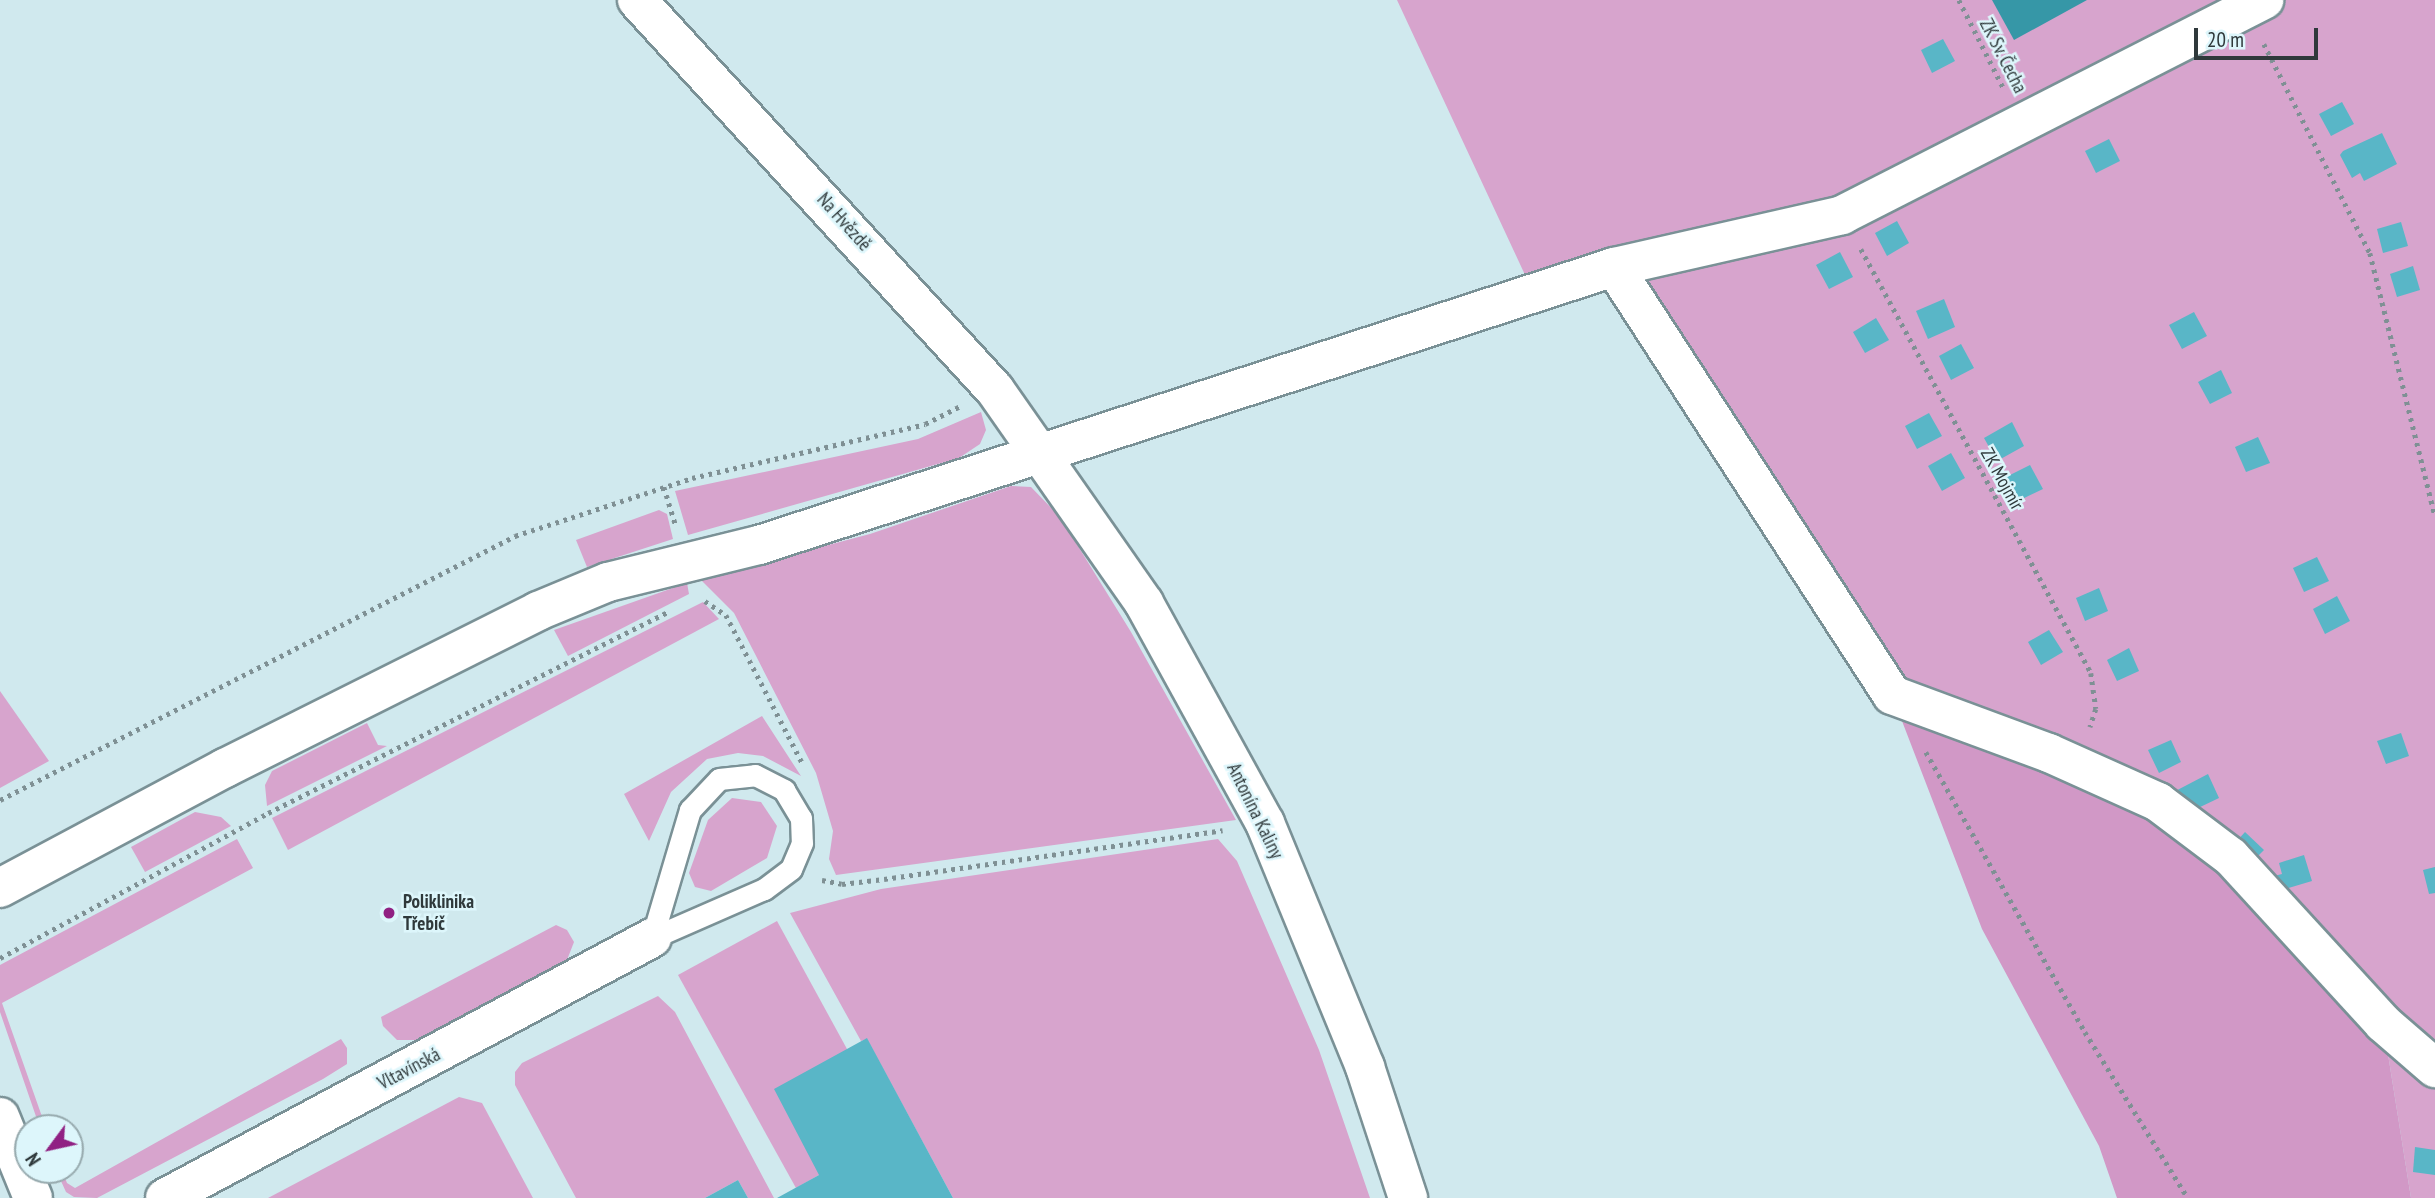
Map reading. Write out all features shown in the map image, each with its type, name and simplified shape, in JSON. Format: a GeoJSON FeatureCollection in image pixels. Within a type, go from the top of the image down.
{"type":"FeatureCollection","features":[{"type":"Feature","properties":{"kind":"street","name":"Na Hvězdě"},"geometry":{"type":"LineString","coordinates":[[637,0],[995,390],[1043,453]]}},
{"type":"Feature","properties":{"kind":"street"},"geometry":{"type":"LineString","coordinates":[[0,888],[225,768],[538,611],[608,582],[759,545],[1614,267],[1842,215],[2254,5]]}},
{"type":"Feature","properties":{"kind":"street"},"geometry":{"type":"LineString","coordinates":[[1614,267],[1892,695],[2074,764],[2158,802],[2231,857],[2383,1023],[2435,1068]]}},
{"type":"Feature","properties":{"kind":"street","name":"Antonína Kaliny"},"geometry":{"type":"LineString","coordinates":[[1043,453],[1144,603],[1265,823],[1364,1067],[1408,1198]]}},
{"type":"Feature","properties":{"kind":"street","name":"Vltavínská"},"geometry":{"type":"LineString","coordinates":[[165,1198],[652,938]]}},
{"type":"Feature","properties":{"kind":"street"},"geometry":{"type":"LineString","coordinates":[[0,1117],[33,1198]]}},
{"type":"Feature","properties":{"kind":"lane"},"geometry":{"type":"LineString","coordinates":[[755,775],[785,790],[801,818],[802,843],[791,869],[764,889],[652,938],[690,810],[719,779],[755,775]]}},
{"type":"Feature","properties":{"kind":"path","name":"ZK Sv. Čecha"},"geometry":{"type":"LineString","coordinates":[[1959,0],[2022,125]]}},
{"type":"Feature","properties":{"kind":"path"},"geometry":{"type":"LineString","coordinates":[[2254,5],[2370,253],[2435,516]]}},
{"type":"Feature","properties":{"kind":"path","name":"ZK Mojmír"},"geometry":{"type":"LineString","coordinates":[[1842,215],[2091,673],[2096,709],[2074,764]]}},
{"type":"Feature","properties":{"kind":"path"},"geometry":{"type":"LineString","coordinates":[[0,800],[515,536],[664,487],[925,424],[995,390]]}},
{"type":"Feature","properties":{"kind":"path"},"geometry":{"type":"LineString","coordinates":[[664,487],[699,596],[726,615],[805,769]]}},
{"type":"Feature","properties":{"kind":"path"},"geometry":{"type":"LineString","coordinates":[[0,958],[268,813],[674,609]]}},
{"type":"Feature","properties":{"kind":"path"},"geometry":{"type":"LineString","coordinates":[[1892,695],[2085,1032],[2188,1198]]}},
{"type":"Feature","properties":{"kind":"path"},"geometry":{"type":"LineString","coordinates":[[791,869],[842,884],[1265,823]]}},
{"type":"Feature","properties":{"kind":"path"},"geometry":{"type":"LineString","coordinates":[[821,880],[823,866]]}},
{"type":"Feature","properties":{"kind":"shaded area"},"geometry":{"type":"Polygon","coordinates":[[[1397,0],[2435,0],[2435,1198],[2411,1198],[2383,1023],[1892,695],[1615,267],[1533,292],[1397,0]]]}},
{"type":"Feature","properties":{"kind":"shaded area"},"geometry":{"type":"Polygon","coordinates":[[[981,412],[986,430],[980,444],[959,458],[688,535],[675,491],[918,439],[981,412]]]}},
{"type":"Feature","properties":{"kind":"shaded area"},"geometry":{"type":"Polygon","coordinates":[[[1011,486],[1031,487],[1060,517],[1131,632],[1236,820],[836,875],[829,859],[833,831],[816,773],[734,613],[700,579],[870,534],[1011,486]]]}},
{"type":"Feature","properties":{"kind":"shaded area"},"geometry":{"type":"Polygon","coordinates":[[[659,510],[667,514],[673,539],[587,567],[576,540],[659,510]]]}},
{"type":"Feature","properties":{"kind":"shaded area"},"geometry":{"type":"Polygon","coordinates":[[[687,583],[689,594],[568,656],[554,630],[687,583]]]}},
{"type":"Feature","properties":{"kind":"shaded area"},"geometry":{"type":"Polygon","coordinates":[[[703,602],[719,619],[288,850],[272,818],[703,602]]]}},
{"type":"Feature","properties":{"kind":"shaded area"},"geometry":{"type":"Polygon","coordinates":[[[0,691],[49,761],[0,788],[0,691]]]}},
{"type":"Feature","properties":{"kind":"shaded area"},"geometry":{"type":"Polygon","coordinates":[[[1892,695],[2158,802],[2383,1023],[2411,1198],[2117,1198],[2099,1146],[1982,929],[1892,695]]]}},
{"type":"Feature","properties":{"kind":"shaded area"},"geometry":{"type":"Polygon","coordinates":[[[762,716],[801,776],[763,756],[738,753],[707,759],[671,792],[649,841],[624,794],[762,716]]]}},
{"type":"Feature","properties":{"kind":"shaded area"},"geometry":{"type":"Polygon","coordinates":[[[367,723],[378,745],[387,746],[267,806],[265,785],[272,771],[367,723]]]}},
{"type":"Feature","properties":{"kind":"shaded area"},"geometry":{"type":"Polygon","coordinates":[[[732,798],[761,802],[777,826],[767,858],[711,891],[695,887],[689,873],[708,820],[732,798]]]}},
{"type":"Feature","properties":{"kind":"shaded area"},"geometry":{"type":"Polygon","coordinates":[[[195,812],[221,817],[231,826],[145,872],[131,847],[195,812]]]}},
{"type":"Feature","properties":{"kind":"shaded area"},"geometry":{"type":"Polygon","coordinates":[[[237,839],[253,868],[2,1003],[41,1114],[35,1114],[0,1012],[0,965],[237,839]]]}},
{"type":"Feature","properties":{"kind":"shaded area"},"geometry":{"type":"Polygon","coordinates":[[[1218,839],[1237,861],[1319,1050],[1370,1198],[953,1198],[867,1039],[861,1041],[790,913],[881,889],[1218,839]]]}},
{"type":"Feature","properties":{"kind":"shaded area"},"geometry":{"type":"Polygon","coordinates":[[[777,921],[847,1049],[819,1175],[796,1188],[678,975],[777,921]]]}},
{"type":"Feature","properties":{"kind":"shaded area"},"geometry":{"type":"Polygon","coordinates":[[[556,925],[567,930],[574,942],[567,960],[421,1040],[397,1040],[383,1026],[381,1017],[556,925]]]}},
{"type":"Feature","properties":{"kind":"shaded area"},"geometry":{"type":"Polygon","coordinates":[[[658,996],[675,1012],[774,1198],[748,1198],[738,1180],[705,1198],[576,1198],[515,1085],[515,1072],[522,1063],[658,996]]]}},
{"type":"Feature","properties":{"kind":"shaded area"},"geometry":{"type":"Polygon","coordinates":[[[341,1039],[347,1048],[347,1064],[323,1079],[97,1198],[74,1197],[66,1192],[62,1184],[75,1188],[341,1039]]]}},
{"type":"Feature","properties":{"kind":"shaded area"},"geometry":{"type":"Polygon","coordinates":[[[459,1097],[482,1103],[533,1198],[268,1198],[459,1097]]]}},
{"type":"Feature","properties":{"kind":"water"},"geometry":{"type":"Polygon","coordinates":[[[1992,0],[2087,0],[2014,40],[1992,0]]]}},
{"type":"Feature","properties":{"kind":"building"},"geometry":{"type":"Polygon","coordinates":[[[1943,39],[1955,61],[1932,73],[1921,50],[1943,39]]]}},
{"type":"Feature","properties":{"kind":"building"},"geometry":{"type":"Polygon","coordinates":[[[2342,102],[2354,124],[2331,136],[2319,114],[2342,102]]]}},
{"type":"Feature","properties":{"kind":"building"},"geometry":{"type":"Polygon","coordinates":[[[2382,133],[2397,164],[2364,181],[2360,173],[2352,178],[2340,155],[2343,151],[2382,133]]]}},
{"type":"Feature","properties":{"kind":"building"},"geometry":{"type":"Polygon","coordinates":[[[2109,139],[2120,161],[2096,173],[2085,151],[2109,139]]]}},
{"type":"Feature","properties":{"kind":"building"},"geometry":{"type":"Polygon","coordinates":[[[1897,221],[1909,243],[1887,256],[1875,233],[1897,221]]]}},
{"type":"Feature","properties":{"kind":"building"},"geometry":{"type":"Polygon","coordinates":[[[2401,222],[2408,246],[2383,253],[2377,229],[2401,222]]]}},
{"type":"Feature","properties":{"kind":"building"},"geometry":{"type":"Polygon","coordinates":[[[1840,252],[1853,277],[1829,289],[1816,265],[1840,252]]]}},
{"type":"Feature","properties":{"kind":"building"},"geometry":{"type":"Polygon","coordinates":[[[2413,266],[2420,290],[2397,297],[2390,274],[2413,266]]]}},
{"type":"Feature","properties":{"kind":"building"},"geometry":{"type":"Polygon","coordinates":[[[1944,299],[1955,327],[1928,339],[1916,311],[1944,299]]]}},
{"type":"Feature","properties":{"kind":"building"},"geometry":{"type":"Polygon","coordinates":[[[2194,312],[2207,336],[2182,349],[2169,325],[2194,312]]]}},
{"type":"Feature","properties":{"kind":"building"},"geometry":{"type":"Polygon","coordinates":[[[1876,318],[1889,340],[1865,353],[1853,332],[1876,318]]]}},
{"type":"Feature","properties":{"kind":"building"},"geometry":{"type":"Polygon","coordinates":[[[1961,344],[1974,368],[1951,380],[1939,356],[1961,344]]]}},
{"type":"Feature","properties":{"kind":"building"},"geometry":{"type":"Polygon","coordinates":[[[2221,370],[2232,393],[2210,404],[2198,382],[2221,370]]]}},
{"type":"Feature","properties":{"kind":"building"},"geometry":{"type":"Polygon","coordinates":[[[1929,413],[1942,436],[1917,449],[1905,426],[1929,413]]]}},
{"type":"Feature","properties":{"kind":"building"},"geometry":{"type":"Polygon","coordinates":[[[2012,422],[2024,446],[1997,461],[1984,438],[2012,422]]]}},
{"type":"Feature","properties":{"kind":"building"},"geometry":{"type":"Polygon","coordinates":[[[2258,437],[2270,463],[2246,472],[2235,447],[2258,437]]]}},
{"type":"Feature","properties":{"kind":"building"},"geometry":{"type":"Polygon","coordinates":[[[1951,453],[1965,478],[1942,491],[1928,466],[1951,453]]]}},
{"type":"Feature","properties":{"kind":"building"},"geometry":{"type":"Polygon","coordinates":[[[2030,465],[2043,489],[2018,501],[2006,477],[2030,465]]]}},
{"type":"Feature","properties":{"kind":"building"},"geometry":{"type":"Polygon","coordinates":[[[2317,557],[2329,581],[2304,592],[2293,568],[2317,557]]]}},
{"type":"Feature","properties":{"kind":"building"},"geometry":{"type":"Polygon","coordinates":[[[2099,588],[2108,611],[2085,621],[2076,598],[2099,588]]]}},
{"type":"Feature","properties":{"kind":"building"},"geometry":{"type":"Polygon","coordinates":[[[2337,596],[2350,621],[2325,634],[2313,609],[2337,596]]]}},
{"type":"Feature","properties":{"kind":"building"},"geometry":{"type":"Polygon","coordinates":[[[2049,630],[2063,652],[2041,665],[2028,642],[2049,630]]]}},
{"type":"Feature","properties":{"kind":"building"},"geometry":{"type":"Polygon","coordinates":[[[2129,648],[2139,671],[2117,681],[2107,660],[2129,648]]]}},
{"type":"Feature","properties":{"kind":"building"},"geometry":{"type":"Polygon","coordinates":[[[2401,733],[2409,756],[2386,764],[2377,741],[2401,733]]]}},
{"type":"Feature","properties":{"kind":"building"},"geometry":{"type":"Polygon","coordinates":[[[2171,740],[2181,762],[2159,773],[2148,750],[2171,740]]]}},
{"type":"Feature","properties":{"kind":"building"},"geometry":{"type":"Polygon","coordinates":[[[2208,774],[2219,798],[2196,809],[2164,797],[2208,774]]]}},
{"type":"Feature","properties":{"kind":"building"},"geometry":{"type":"Polygon","coordinates":[[[2245,832],[2264,850],[2254,860],[2236,842],[2245,832]]]}},
{"type":"Feature","properties":{"kind":"building"},"geometry":{"type":"Polygon","coordinates":[[[2304,855],[2312,881],[2282,890],[2274,876],[2282,874],[2279,863],[2304,855]]]}},
{"type":"Feature","properties":{"kind":"building"},"geometry":{"type":"Polygon","coordinates":[[[2435,867],[2435,893],[2429,894],[2423,870],[2435,867]]]}},
{"type":"Feature","properties":{"kind":"building"},"geometry":{"type":"Polygon","coordinates":[[[867,1038],[953,1198],[777,1198],[819,1175],[774,1089],[867,1038]]]}},
{"type":"Feature","properties":{"kind":"building"},"geometry":{"type":"Polygon","coordinates":[[[2415,1147],[2435,1150],[2435,1175],[2413,1172],[2415,1147]]]}},
{"type":"Feature","properties":{"kind":"building"},"geometry":{"type":"Polygon","coordinates":[[[738,1180],[748,1198],[705,1198],[738,1180]]]}},
{"type":"Feature","properties":{"kind":"place","name":"Poliklinika Třebíč"},"geometry":{"type":"Point","coordinates":[389,913]}}]}
